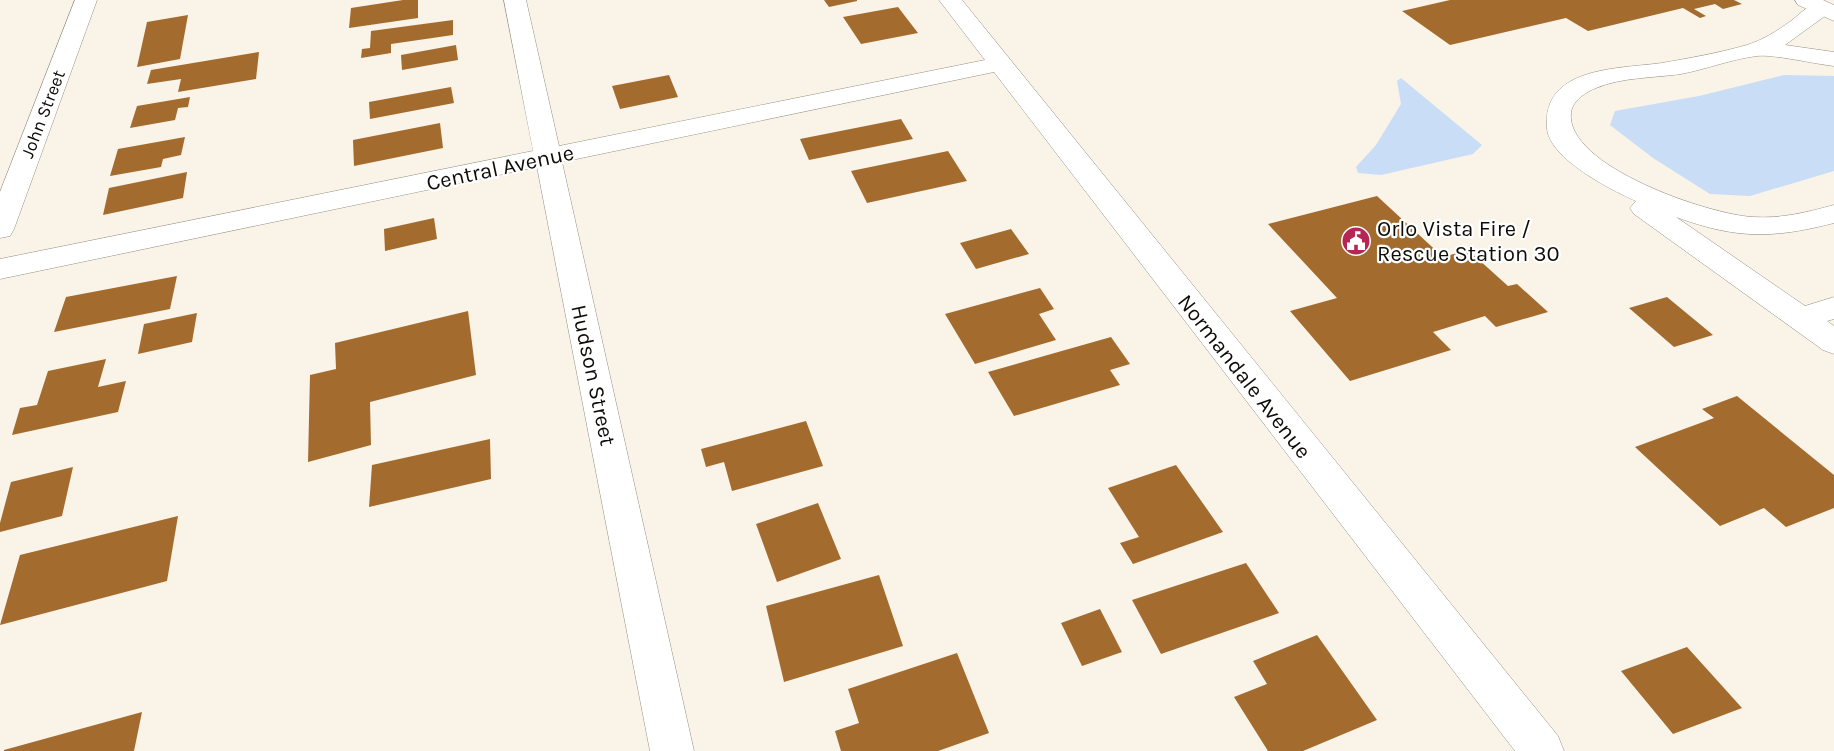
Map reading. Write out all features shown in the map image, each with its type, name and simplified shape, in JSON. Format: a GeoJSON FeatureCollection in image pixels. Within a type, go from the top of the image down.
{"type":"FeatureCollection","features":[{"type":"Feature","properties":{"kind":"street","name":"John Street"},"geometry":{"type":"LineString","coordinates":[[0,229],[86,0]]}},
{"type":"Feature","properties":{"kind":"street","name":"Hudson Street"},"geometry":{"type":"LineString","coordinates":[[515,0],[672,751]]}},
{"type":"Feature","properties":{"kind":"street","name":"Normandale Avenue"},"geometry":{"type":"LineString","coordinates":[[950,0],[1542,751]]}},
{"type":"Feature","properties":{"kind":"street"},"geometry":{"type":"LineString","coordinates":[[1820,7],[1785,38],[1758,49],[1662,70],[1592,80],[1570,92],[1557,115],[1565,140],[1589,164],[1624,185],[1681,211],[1740,225],[1766,227],[1834,214]]}},
{"type":"Feature","properties":{"kind":"street"},"geometry":{"type":"LineString","coordinates":[[1758,49],[1834,58]]}},
{"type":"Feature","properties":{"kind":"street","name":"Central Avenue"},"geometry":{"type":"LineString","coordinates":[[0,269],[999,64]]}},
{"type":"Feature","properties":{"kind":"street"},"geometry":{"type":"LineString","coordinates":[[1624,185],[1632,198],[1647,210],[1834,342]]}},
{"type":"Feature","properties":{"kind":"street"},"geometry":{"type":"LineString","coordinates":[[1801,318],[1834,308]]}},
{"type":"Feature","properties":{"kind":"water"},"geometry":{"type":"Polygon","coordinates":[[[1784,75],[1834,76],[1834,171],[1750,196],[1710,194],[1653,158],[1610,125],[1615,111],[1699,96],[1784,75]]]}},
{"type":"Feature","properties":{"kind":"water"},"geometry":{"type":"Polygon","coordinates":[[[1401,78],[1482,145],[1473,154],[1381,175],[1358,173],[1356,167],[1376,145],[1401,104],[1397,81],[1401,78]]]}},
{"type":"Feature","properties":{"kind":"building"},"geometry":{"type":"Polygon","coordinates":[[[418,0],[418,18],[349,28],[351,8],[418,0]]]}},
{"type":"Feature","properties":{"kind":"building"},"geometry":{"type":"Polygon","coordinates":[[[824,0],[857,0],[857,1],[829,7],[824,0]]]}},
{"type":"Feature","properties":{"kind":"building"},"geometry":{"type":"Polygon","coordinates":[[[1450,0],[1734,0],[1742,4],[1723,9],[1715,4],[1694,9],[1706,16],[1700,18],[1683,8],[1588,31],[1566,18],[1450,45],[1402,11],[1450,0]]]}},
{"type":"Feature","properties":{"kind":"building"},"geometry":{"type":"Polygon","coordinates":[[[898,7],[918,33],[861,44],[843,17],[898,7]]]}},
{"type":"Feature","properties":{"kind":"building"},"geometry":{"type":"Polygon","coordinates":[[[188,15],[180,59],[137,67],[147,22],[188,15]]]}},
{"type":"Feature","properties":{"kind":"building"},"geometry":{"type":"Polygon","coordinates":[[[453,20],[453,35],[391,44],[391,53],[361,58],[362,49],[370,48],[371,31],[453,20]]]}},
{"type":"Feature","properties":{"kind":"building"},"geometry":{"type":"Polygon","coordinates":[[[456,45],[458,60],[402,70],[401,55],[456,45]]]}},
{"type":"Feature","properties":{"kind":"building"},"geometry":{"type":"Polygon","coordinates":[[[259,52],[256,79],[178,92],[181,79],[147,84],[151,70],[259,52]]]}},
{"type":"Feature","properties":{"kind":"building"},"geometry":{"type":"Polygon","coordinates":[[[669,75],[678,97],[620,109],[612,86],[669,75]]]}},
{"type":"Feature","properties":{"kind":"building"},"geometry":{"type":"Polygon","coordinates":[[[451,87],[454,103],[370,119],[369,102],[451,87]]]}},
{"type":"Feature","properties":{"kind":"building"},"geometry":{"type":"Polygon","coordinates":[[[190,97],[188,107],[178,108],[175,120],[130,128],[137,106],[190,97]]]}},
{"type":"Feature","properties":{"kind":"building"},"geometry":{"type":"Polygon","coordinates":[[[901,119],[913,139],[809,160],[800,139],[901,119]]]}},
{"type":"Feature","properties":{"kind":"building"},"geometry":{"type":"Polygon","coordinates":[[[440,123],[443,148],[354,166],[353,140],[440,123]]]}},
{"type":"Feature","properties":{"kind":"building"},"geometry":{"type":"Polygon","coordinates":[[[185,137],[181,155],[163,159],[161,167],[110,176],[118,149],[185,137]]]}},
{"type":"Feature","properties":{"kind":"building"},"geometry":{"type":"Polygon","coordinates":[[[948,151],[967,181],[867,203],[851,171],[948,151]]]}},
{"type":"Feature","properties":{"kind":"building"},"geometry":{"type":"Polygon","coordinates":[[[187,172],[183,198],[103,215],[109,188],[187,172]]]}},
{"type":"Feature","properties":{"kind":"building"},"geometry":{"type":"Polygon","coordinates":[[[1377,196],[1443,257],[1468,250],[1508,286],[1517,284],[1548,312],[1496,327],[1485,316],[1433,332],[1451,350],[1350,381],[1290,311],[1337,298],[1268,224],[1377,196]]]}},
{"type":"Feature","properties":{"kind":"building"},"geometry":{"type":"Polygon","coordinates":[[[434,218],[437,239],[385,251],[384,229],[434,218]]]}},
{"type":"Feature","properties":{"kind":"building"},"geometry":{"type":"Polygon","coordinates":[[[1011,229],[1029,254],[976,269],[960,243],[1011,229]]]}},
{"type":"Feature","properties":{"kind":"building"},"geometry":{"type":"Polygon","coordinates":[[[177,276],[170,309],[54,332],[66,297],[177,276]]]}},
{"type":"Feature","properties":{"kind":"building"},"geometry":{"type":"Polygon","coordinates":[[[1040,288],[1054,309],[1039,314],[1056,340],[975,364],[945,314],[1040,288]]]}},
{"type":"Feature","properties":{"kind":"building"},"geometry":{"type":"Polygon","coordinates":[[[1667,297],[1713,335],[1674,347],[1629,308],[1667,297]]]}},
{"type":"Feature","properties":{"kind":"building"},"geometry":{"type":"Polygon","coordinates":[[[468,311],[476,375],[370,402],[371,445],[308,462],[310,375],[336,369],[335,343],[468,311]]]}},
{"type":"Feature","properties":{"kind":"building"},"geometry":{"type":"Polygon","coordinates":[[[197,313],[192,342],[138,354],[144,324],[197,313]]]}},
{"type":"Feature","properties":{"kind":"building"},"geometry":{"type":"Polygon","coordinates":[[[1111,337],[1130,364],[1110,370],[1120,385],[1014,416],[988,372],[1111,337]]]}},
{"type":"Feature","properties":{"kind":"building"},"geometry":{"type":"Polygon","coordinates":[[[106,359],[98,387],[126,381],[118,412],[12,435],[20,408],[37,405],[48,371],[106,359]]]}},
{"type":"Feature","properties":{"kind":"building"},"geometry":{"type":"Polygon","coordinates":[[[1737,396],[1834,475],[1834,508],[1786,527],[1764,508],[1720,526],[1635,447],[1714,418],[1702,409],[1737,396]]]}},
{"type":"Feature","properties":{"kind":"building"},"geometry":{"type":"Polygon","coordinates":[[[806,421],[823,466],[732,491],[724,462],[706,467],[701,449],[806,421]]]}},
{"type":"Feature","properties":{"kind":"building"},"geometry":{"type":"Polygon","coordinates":[[[490,439],[491,479],[369,507],[372,465],[490,439]]]}},
{"type":"Feature","properties":{"kind":"building"},"geometry":{"type":"Polygon","coordinates":[[[1176,465],[1223,532],[1133,564],[1120,543],[1139,537],[1108,488],[1176,465]]]}},
{"type":"Feature","properties":{"kind":"building"},"geometry":{"type":"Polygon","coordinates":[[[73,467],[62,516],[0,532],[0,523],[11,482],[73,467]]]}},
{"type":"Feature","properties":{"kind":"building"},"geometry":{"type":"Polygon","coordinates":[[[818,503],[841,559],[777,582],[756,524],[818,503]]]}},
{"type":"Feature","properties":{"kind":"building"},"geometry":{"type":"Polygon","coordinates":[[[178,516],[167,581],[0,625],[20,555],[178,516]]]}},
{"type":"Feature","properties":{"kind":"building"},"geometry":{"type":"Polygon","coordinates":[[[1246,563],[1279,613],[1161,654],[1132,600],[1246,563]]]}},
{"type":"Feature","properties":{"kind":"building"},"geometry":{"type":"Polygon","coordinates":[[[879,575],[903,646],[784,682],[766,606],[879,575]]]}},
{"type":"Feature","properties":{"kind":"building"},"geometry":{"type":"Polygon","coordinates":[[[1100,609],[1122,652],[1082,666],[1061,623],[1100,609]]]}},
{"type":"Feature","properties":{"kind":"building"},"geometry":{"type":"Polygon","coordinates":[[[1317,635],[1377,720],[1303,751],[1268,751],[1234,697],[1267,684],[1253,661],[1317,635]]]}},
{"type":"Feature","properties":{"kind":"building"},"geometry":{"type":"Polygon","coordinates":[[[1687,647],[1742,708],[1673,734],[1621,671],[1687,647]]]}},
{"type":"Feature","properties":{"kind":"building"},"geometry":{"type":"Polygon","coordinates":[[[957,653],[989,733],[938,751],[841,751],[835,731],[859,723],[848,689],[957,653]]]}},
{"type":"Feature","properties":{"kind":"building"},"geometry":{"type":"Polygon","coordinates":[[[142,712],[134,751],[4,751],[4,750],[142,712]]]}},
{"type":"Feature","properties":{"kind":"place","name":"Orlo Vista Fire / Rescue Station 30"},"geometry":{"type":"Point","coordinates":[1356,241]}}]}
